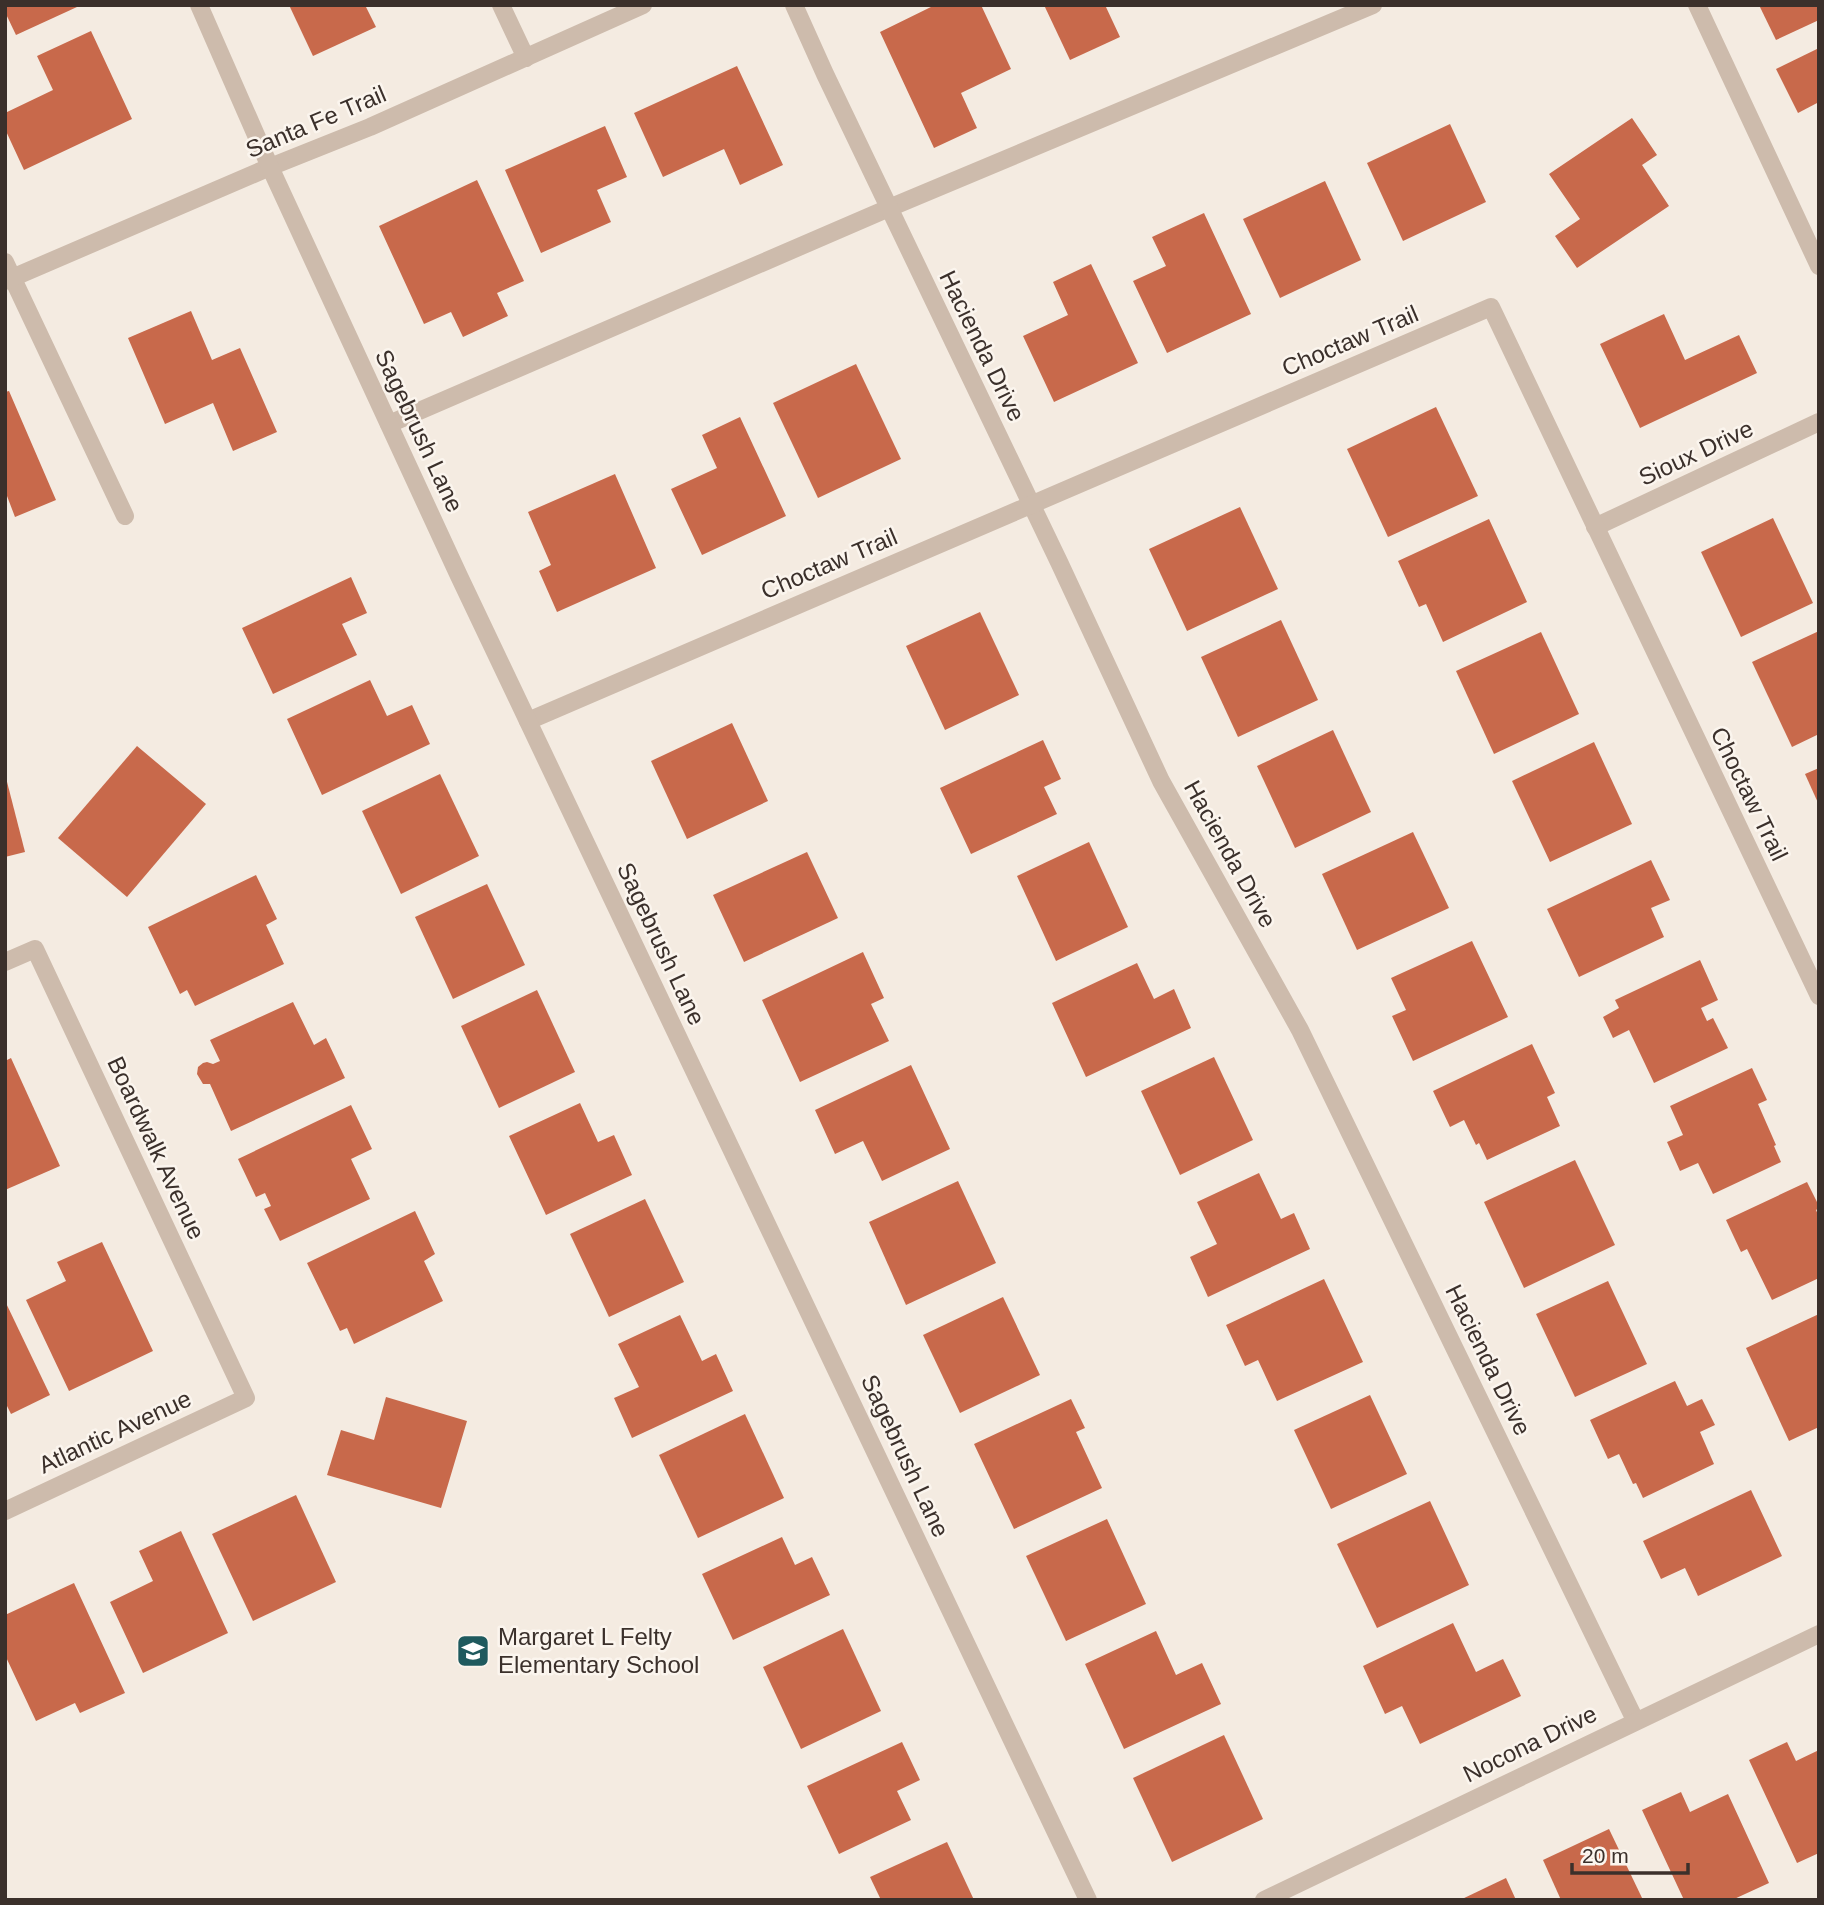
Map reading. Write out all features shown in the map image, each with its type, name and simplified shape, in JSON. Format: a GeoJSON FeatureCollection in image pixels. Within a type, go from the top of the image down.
{"type":"FeatureCollection","features":[{"type":"Feature","properties":{"kind":"street","name":"Sagebrush Lane"},"geometry":{"type":"LineString","coordinates":[[199,5],[270,167],[528,721],[1088,1900]]}},
{"type":"Feature","properties":{"kind":"street"},"geometry":{"type":"LineString","coordinates":[[501,5],[526,58]]}},
{"type":"Feature","properties":{"kind":"street","name":"Santa Fe Trail"},"geometry":{"type":"LineString","coordinates":[[8,274],[370,127],[643,5]]}},
{"type":"Feature","properties":{"kind":"street","name":"Hacienda Drive"},"geometry":{"type":"LineString","coordinates":[[794,5],[1161,780],[1300,1030],[1635,1720]]}},
{"type":"Feature","properties":{"kind":"street"},"geometry":{"type":"LineString","coordinates":[[389,424],[889,208],[1373,5]]}},
{"type":"Feature","properties":{"kind":"street"},"geometry":{"type":"LineString","coordinates":[[1697,5],[1819,266]]}},
{"type":"Feature","properties":{"kind":"street"},"geometry":{"type":"LineString","coordinates":[[8,274],[124,516]]}},
{"type":"Feature","properties":{"kind":"street","name":"Choctaw Trail"},"geometry":{"type":"LineString","coordinates":[[528,721],[1491,307],[1819,996]]}},
{"type":"Feature","properties":{"kind":"street","name":"Sioux Drive"},"geometry":{"type":"LineString","coordinates":[[1595,527],[1819,422]]}},
{"type":"Feature","properties":{"kind":"street","name":"Boardwalk Avenue"},"geometry":{"type":"LineString","coordinates":[[5,962],[35,949],[246,1398]]}},
{"type":"Feature","properties":{"kind":"street","name":"Atlantic Avenue"},"geometry":{"type":"LineString","coordinates":[[5,1511],[246,1398]]}},
{"type":"Feature","properties":{"kind":"street","name":"Nocona Drive"},"geometry":{"type":"LineString","coordinates":[[1264,1900],[1819,1633]]}},
{"type":"Feature","properties":{"kind":"building"},"geometry":{"type":"Polygon","coordinates":[[[5,5],[77,7],[16,35],[5,12],[5,5]]]}},
{"type":"Feature","properties":{"kind":"building"},"geometry":{"type":"Polygon","coordinates":[[[289,5],[365,5],[376,27],[313,56],[289,5]]]}},
{"type":"Feature","properties":{"kind":"building"},"geometry":{"type":"Polygon","coordinates":[[[935,5],[981,5],[1011,69],[961,93],[977,128],[934,148],[880,32],[935,5]]]}},
{"type":"Feature","properties":{"kind":"building"},"geometry":{"type":"Polygon","coordinates":[[[1044,5],[1105,5],[1120,37],[1070,60],[1044,5]]]}},
{"type":"Feature","properties":{"kind":"building"},"geometry":{"type":"Polygon","coordinates":[[[1759,5],[1819,5],[1819,20],[1776,40],[1759,5]]]}},
{"type":"Feature","properties":{"kind":"building"},"geometry":{"type":"Polygon","coordinates":[[[91,31],[132,119],[24,170],[5,129],[5,113],[53,90],[37,56],[91,31]]]}},
{"type":"Feature","properties":{"kind":"building"},"geometry":{"type":"Polygon","coordinates":[[[1819,48],[1819,102],[1798,113],[1776,69],[1819,48]]]}},
{"type":"Feature","properties":{"kind":"building"},"geometry":{"type":"Polygon","coordinates":[[[737,66],[783,165],[740,185],[724,149],[663,177],[634,113],[737,66]]]}},
{"type":"Feature","properties":{"kind":"building"},"geometry":{"type":"Polygon","coordinates":[[[1632,118],[1657,155],[1642,165],[1669,206],[1577,268],[1555,236],[1580,219],[1549,174],[1632,118]]]}},
{"type":"Feature","properties":{"kind":"building"},"geometry":{"type":"Polygon","coordinates":[[[1450,124],[1486,202],[1403,241],[1367,163],[1450,124]]]}},
{"type":"Feature","properties":{"kind":"building"},"geometry":{"type":"Polygon","coordinates":[[[605,126],[627,177],[597,190],[611,222],[541,253],[505,170],[605,126]]]}},
{"type":"Feature","properties":{"kind":"building"},"geometry":{"type":"Polygon","coordinates":[[[477,180],[524,281],[497,293],[508,316],[463,337],[451,312],[424,324],[379,226],[477,180]]]}},
{"type":"Feature","properties":{"kind":"building"},"geometry":{"type":"Polygon","coordinates":[[[1325,181],[1361,260],[1280,298],[1243,219],[1325,181]]]}},
{"type":"Feature","properties":{"kind":"building"},"geometry":{"type":"Polygon","coordinates":[[[1204,213],[1251,314],[1167,353],[1133,281],[1166,266],[1152,237],[1204,213]]]}},
{"type":"Feature","properties":{"kind":"building"},"geometry":{"type":"Polygon","coordinates":[[[1091,264],[1138,363],[1054,402],[1023,336],[1068,315],[1053,282],[1091,264]]]}},
{"type":"Feature","properties":{"kind":"building"},"geometry":{"type":"Polygon","coordinates":[[[191,311],[212,360],[240,348],[277,432],[233,451],[213,403],[165,424],[128,338],[191,311]]]}},
{"type":"Feature","properties":{"kind":"building"},"geometry":{"type":"Polygon","coordinates":[[[1664,314],[1685,360],[1739,335],[1757,373],[1640,428],[1600,344],[1664,314]]]}},
{"type":"Feature","properties":{"kind":"building"},"geometry":{"type":"Polygon","coordinates":[[[856,364],[901,459],[818,498],[773,403],[856,364]]]}},
{"type":"Feature","properties":{"kind":"building"},"geometry":{"type":"Polygon","coordinates":[[[9,391],[56,500],[15,517],[5,496],[5,392],[9,391]]]}},
{"type":"Feature","properties":{"kind":"building"},"geometry":{"type":"Polygon","coordinates":[[[1436,407],[1478,496],[1388,537],[1347,449],[1436,407]]]}},
{"type":"Feature","properties":{"kind":"building"},"geometry":{"type":"Polygon","coordinates":[[[740,417],[786,516],[702,555],[671,489],[717,468],[702,435],[740,417]]]}},
{"type":"Feature","properties":{"kind":"building"},"geometry":{"type":"Polygon","coordinates":[[[615,474],[656,568],[557,612],[539,571],[551,565],[528,512],[615,474]]]}},
{"type":"Feature","properties":{"kind":"building"},"geometry":{"type":"Polygon","coordinates":[[[1240,507],[1278,589],[1187,631],[1149,549],[1240,507]]]}},
{"type":"Feature","properties":{"kind":"building"},"geometry":{"type":"Polygon","coordinates":[[[1773,518],[1813,603],[1741,637],[1701,552],[1773,518]]]}},
{"type":"Feature","properties":{"kind":"building"},"geometry":{"type":"Polygon","coordinates":[[[1489,519],[1527,602],[1443,642],[1426,604],[1419,607],[1398,561],[1489,519]]]}},
{"type":"Feature","properties":{"kind":"building"},"geometry":{"type":"Polygon","coordinates":[[[351,577],[367,613],[342,624],[357,655],[273,694],[242,628],[351,577]]]}},
{"type":"Feature","properties":{"kind":"building"},"geometry":{"type":"Polygon","coordinates":[[[980,612],[1019,695],[945,730],[906,646],[980,612]]]}},
{"type":"Feature","properties":{"kind":"building"},"geometry":{"type":"Polygon","coordinates":[[[1281,620],[1318,700],[1238,737],[1201,657],[1281,620]]]}},
{"type":"Feature","properties":{"kind":"building"},"geometry":{"type":"Polygon","coordinates":[[[1819,631],[1819,734],[1792,747],[1752,662],[1819,631]]]}},
{"type":"Feature","properties":{"kind":"building"},"geometry":{"type":"Polygon","coordinates":[[[1541,632],[1579,714],[1494,754],[1456,671],[1541,632]]]}},
{"type":"Feature","properties":{"kind":"building"},"geometry":{"type":"Polygon","coordinates":[[[370,680],[387,716],[412,705],[430,744],[322,795],[287,719],[370,680]]]}},
{"type":"Feature","properties":{"kind":"building"},"geometry":{"type":"Polygon","coordinates":[[[732,723],[768,801],[687,839],[651,761],[732,723]]]}},
{"type":"Feature","properties":{"kind":"building"},"geometry":{"type":"Polygon","coordinates":[[[1333,730],[1371,812],[1295,848],[1257,766],[1333,730]]]}},
{"type":"Feature","properties":{"kind":"building"},"geometry":{"type":"Polygon","coordinates":[[[1043,740],[1061,779],[1044,787],[1057,814],[971,854],[940,788],[1043,740]]]}},
{"type":"Feature","properties":{"kind":"building"},"geometry":{"type":"Polygon","coordinates":[[[1594,742],[1632,824],[1550,862],[1512,781],[1594,742]]]}},
{"type":"Feature","properties":{"kind":"building"},"geometry":{"type":"Polygon","coordinates":[[[137,746],[206,804],[127,897],[58,838],[137,746]]]}},
{"type":"Feature","properties":{"kind":"building"},"geometry":{"type":"Polygon","coordinates":[[[1819,768],[1819,805],[1805,774],[1819,768]]]}},
{"type":"Feature","properties":{"kind":"building"},"geometry":{"type":"Polygon","coordinates":[[[5,774],[25,852],[5,857],[5,774]]]}},
{"type":"Feature","properties":{"kind":"building"},"geometry":{"type":"Polygon","coordinates":[[[440,774],[479,856],[401,894],[362,811],[440,774]]]}},
{"type":"Feature","properties":{"kind":"building"},"geometry":{"type":"Polygon","coordinates":[[[1413,832],[1449,908],[1357,950],[1322,874],[1413,832]]]}},
{"type":"Feature","properties":{"kind":"building"},"geometry":{"type":"Polygon","coordinates":[[[1089,842],[1128,927],[1056,961],[1017,876],[1089,842]]]}},
{"type":"Feature","properties":{"kind":"building"},"geometry":{"type":"Polygon","coordinates":[[[807,852],[838,918],[744,962],[713,895],[807,852]]]}},
{"type":"Feature","properties":{"kind":"building"},"geometry":{"type":"Polygon","coordinates":[[[1651,860],[1670,900],[1651,908],[1664,937],[1579,977],[1547,909],[1651,860]]]}},
{"type":"Feature","properties":{"kind":"building"},"geometry":{"type":"Polygon","coordinates":[[[256,875],[277,919],[266,925],[284,964],[195,1006],[187,990],[180,994],[148,927],[256,875]]]}},
{"type":"Feature","properties":{"kind":"building"},"geometry":{"type":"Polygon","coordinates":[[[487,884],[525,965],[453,999],[415,917],[487,884]]]}},
{"type":"Feature","properties":{"kind":"building"},"geometry":{"type":"Polygon","coordinates":[[[1472,941],[1508,1017],[1413,1061],[1392,1016],[1406,1010],[1391,978],[1472,941]]]}},
{"type":"Feature","properties":{"kind":"building"},"geometry":{"type":"Polygon","coordinates":[[[863,952],[884,998],[871,1004],[889,1041],[800,1082],[762,1000],[863,952]]]}},
{"type":"Feature","properties":{"kind":"building"},"geometry":{"type":"Polygon","coordinates":[[[1700,960],[1718,1000],[1701,1008],[1707,1021],[1713,1018],[1728,1048],[1654,1083],[1629,1030],[1613,1038],[1603,1017],[1619,1008],[1615,1000],[1700,960]]]}},
{"type":"Feature","properties":{"kind":"building"},"geometry":{"type":"Polygon","coordinates":[[[1137,963],[1154,999],[1174,989],[1191,1028],[1086,1077],[1052,1003],[1137,963]]]}},
{"type":"Feature","properties":{"kind":"building"},"geometry":{"type":"Polygon","coordinates":[[[537,990],[575,1072],[499,1108],[461,1026],[537,990]]]}},
{"type":"Feature","properties":{"kind":"building"},"geometry":{"type":"Polygon","coordinates":[[[293,1002],[314,1045],[326,1038],[345,1078],[231,1131],[210,1084],[203,1084],[197,1074],[198,1067],[203,1063],[213,1064],[220,1061],[210,1040],[293,1002]]]}},
{"type":"Feature","properties":{"kind":"building"},"geometry":{"type":"Polygon","coordinates":[[[1532,1044],[1555,1093],[1547,1097],[1560,1126],[1487,1160],[1464,1120],[1450,1127],[1433,1091],[1532,1044]]]}},
{"type":"Feature","properties":{"kind":"building"},"geometry":{"type":"Polygon","coordinates":[[[1214,1057],[1253,1140],[1180,1175],[1141,1091],[1214,1057]]]}},
{"type":"Feature","properties":{"kind":"building"},"geometry":{"type":"Polygon","coordinates":[[[11,1058],[60,1166],[5,1190],[5,1061],[11,1058]]]}},
{"type":"Feature","properties":{"kind":"building"},"geometry":{"type":"Polygon","coordinates":[[[911,1065],[950,1149],[882,1181],[863,1141],[835,1154],[815,1110],[911,1065]]]}},
{"type":"Feature","properties":{"kind":"building"},"geometry":{"type":"Polygon","coordinates":[[[1752,1068],[1767,1100],[1758,1104],[1781,1162],[1713,1194],[1698,1163],[1680,1171],[1667,1142],[1683,1135],[1670,1106],[1752,1068]]]}},
{"type":"Feature","properties":{"kind":"building"},"geometry":{"type":"Polygon","coordinates":[[[580,1103],[598,1142],[614,1135],[632,1175],[546,1215],[509,1136],[580,1103]]]}},
{"type":"Feature","properties":{"kind":"building"},"geometry":{"type":"Polygon","coordinates":[[[351,1105],[372,1149],[351,1159],[370,1199],[280,1241],[264,1209],[271,1206],[265,1193],[256,1197],[238,1159],[351,1105]]]}},
{"type":"Feature","properties":{"kind":"building"},"geometry":{"type":"Polygon","coordinates":[[[1575,1160],[1615,1245],[1524,1288],[1484,1202],[1575,1160]]]}},
{"type":"Feature","properties":{"kind":"building"},"geometry":{"type":"Polygon","coordinates":[[[1259,1173],[1281,1219],[1294,1213],[1310,1249],[1208,1297],[1190,1257],[1217,1244],[1197,1202],[1259,1173]]]}},
{"type":"Feature","properties":{"kind":"building"},"geometry":{"type":"Polygon","coordinates":[[[958,1181],[996,1263],[906,1305],[869,1222],[958,1181]]]}},
{"type":"Feature","properties":{"kind":"building"},"geometry":{"type":"Polygon","coordinates":[[[1807,1182],[1819,1206],[1816,1210],[1819,1217],[1819,1278],[1772,1300],[1747,1249],[1741,1252],[1726,1220],[1807,1182]]]}},
{"type":"Feature","properties":{"kind":"building"},"geometry":{"type":"Polygon","coordinates":[[[645,1199],[684,1282],[609,1317],[570,1234],[645,1199]]]}},
{"type":"Feature","properties":{"kind":"building"},"geometry":{"type":"Polygon","coordinates":[[[415,1211],[435,1254],[424,1261],[443,1301],[354,1344],[347,1328],[340,1331],[307,1263],[415,1211]]]}},
{"type":"Feature","properties":{"kind":"building"},"geometry":{"type":"Polygon","coordinates":[[[102,1242],[153,1351],[69,1391],[26,1300],[66,1281],[57,1262],[102,1242]]]}},
{"type":"Feature","properties":{"kind":"building"},"geometry":{"type":"Polygon","coordinates":[[[1324,1279],[1363,1362],[1277,1401],[1258,1360],[1245,1366],[1226,1325],[1324,1279]]]}},
{"type":"Feature","properties":{"kind":"building"},"geometry":{"type":"Polygon","coordinates":[[[1608,1281],[1647,1364],[1575,1397],[1536,1314],[1608,1281]]]}},
{"type":"Feature","properties":{"kind":"building"},"geometry":{"type":"Polygon","coordinates":[[[1003,1297],[1040,1375],[960,1413],[923,1335],[1003,1297]]]}},
{"type":"Feature","properties":{"kind":"building"},"geometry":{"type":"Polygon","coordinates":[[[5,1301],[50,1395],[11,1414],[5,1402],[5,1301]]]}},
{"type":"Feature","properties":{"kind":"building"},"geometry":{"type":"Polygon","coordinates":[[[1819,1314],[1819,1427],[1789,1441],[1746,1348],[1819,1314]]]}},
{"type":"Feature","properties":{"kind":"building"},"geometry":{"type":"Polygon","coordinates":[[[680,1315],[702,1361],[716,1354],[733,1391],[632,1438],[614,1398],[639,1387],[618,1344],[680,1315]]]}},
{"type":"Feature","properties":{"kind":"building"},"geometry":{"type":"Polygon","coordinates":[[[1675,1381],[1687,1406],[1702,1399],[1715,1425],[1700,1432],[1714,1464],[1643,1498],[1619,1454],[1608,1459],[1590,1420],[1675,1381]]]}},
{"type":"Feature","properties":{"kind":"building"},"geometry":{"type":"Polygon","coordinates":[[[1370,1395],[1407,1474],[1331,1509],[1294,1430],[1370,1395]]]}},
{"type":"Feature","properties":{"kind":"building"},"geometry":{"type":"Polygon","coordinates":[[[386,1397],[467,1421],[441,1508],[327,1475],[341,1430],[374,1440],[386,1397]]]}},
{"type":"Feature","properties":{"kind":"building"},"geometry":{"type":"Polygon","coordinates":[[[1071,1399],[1085,1428],[1076,1432],[1102,1488],[1014,1529],[974,1444],[1071,1399]]]}},
{"type":"Feature","properties":{"kind":"building"},"geometry":{"type":"Polygon","coordinates":[[[745,1414],[784,1498],[698,1538],[659,1455],[745,1414]]]}},
{"type":"Feature","properties":{"kind":"building"},"geometry":{"type":"Polygon","coordinates":[[[1751,1490],[1782,1556],[1698,1596],[1685,1568],[1661,1579],[1643,1541],[1751,1490]]]}},
{"type":"Feature","properties":{"kind":"building"},"geometry":{"type":"Polygon","coordinates":[[[296,1495],[336,1582],[253,1621],[212,1534],[296,1495]]]}},
{"type":"Feature","properties":{"kind":"building"},"geometry":{"type":"Polygon","coordinates":[[[1430,1501],[1469,1585],[1377,1628],[1337,1544],[1430,1501]]]}},
{"type":"Feature","properties":{"kind":"building"},"geometry":{"type":"Polygon","coordinates":[[[1107,1519],[1146,1604],[1066,1641],[1026,1556],[1107,1519]]]}},
{"type":"Feature","properties":{"kind":"building"},"geometry":{"type":"Polygon","coordinates":[[[181,1531],[228,1633],[143,1673],[110,1602],[153,1581],[139,1551],[181,1531]]]}},
{"type":"Feature","properties":{"kind":"building"},"geometry":{"type":"Polygon","coordinates":[[[782,1537],[795,1565],[812,1557],[830,1595],[733,1640],[702,1574],[782,1537]]]}},
{"type":"Feature","properties":{"kind":"building"},"geometry":{"type":"Polygon","coordinates":[[[74,1583],[125,1693],[80,1713],[75,1703],[36,1721],[5,1655],[5,1615],[74,1583]]]}},
{"type":"Feature","properties":{"kind":"building"},"geometry":{"type":"Polygon","coordinates":[[[1453,1623],[1476,1672],[1503,1659],[1521,1696],[1420,1744],[1402,1706],[1385,1714],[1363,1666],[1453,1623]]]}},
{"type":"Feature","properties":{"kind":"building"},"geometry":{"type":"Polygon","coordinates":[[[843,1629],[881,1711],[801,1749],[763,1667],[843,1629]]]}},
{"type":"Feature","properties":{"kind":"building"},"geometry":{"type":"Polygon","coordinates":[[[1156,1631],[1176,1675],[1202,1663],[1221,1704],[1124,1749],[1085,1664],[1156,1631]]]}},
{"type":"Feature","properties":{"kind":"building"},"geometry":{"type":"Polygon","coordinates":[[[1224,1735],[1263,1819],[1172,1862],[1133,1778],[1224,1735]]]}},
{"type":"Feature","properties":{"kind":"building"},"geometry":{"type":"Polygon","coordinates":[[[902,1742],[920,1780],[897,1791],[911,1820],[839,1854],[807,1786],[902,1742]]]}},
{"type":"Feature","properties":{"kind":"building"},"geometry":{"type":"Polygon","coordinates":[[[1787,1742],[1796,1761],[1819,1750],[1819,1853],[1797,1863],[1749,1760],[1787,1742]]]}},
{"type":"Feature","properties":{"kind":"building"},"geometry":{"type":"Polygon","coordinates":[[[1681,1792],[1690,1812],[1728,1794],[1769,1883],[1732,1900],[1684,1900],[1642,1810],[1681,1792]]]}},
{"type":"Feature","properties":{"kind":"building"},"geometry":{"type":"Polygon","coordinates":[[[1609,1829],[1643,1900],[1561,1900],[1543,1860],[1609,1829]]]}},
{"type":"Feature","properties":{"kind":"building"},"geometry":{"type":"Polygon","coordinates":[[[947,1842],[974,1900],[881,1900],[870,1877],[947,1842]]]}},
{"type":"Feature","properties":{"kind":"building"},"geometry":{"type":"Polygon","coordinates":[[[1506,1878],[1516,1900],[1460,1900],[1506,1878]]]}},
{"type":"Feature","properties":{"kind":"place","name":"Margaret L Felty Elementary School"},"geometry":{"type":"Point","coordinates":[473,1651]}}]}
